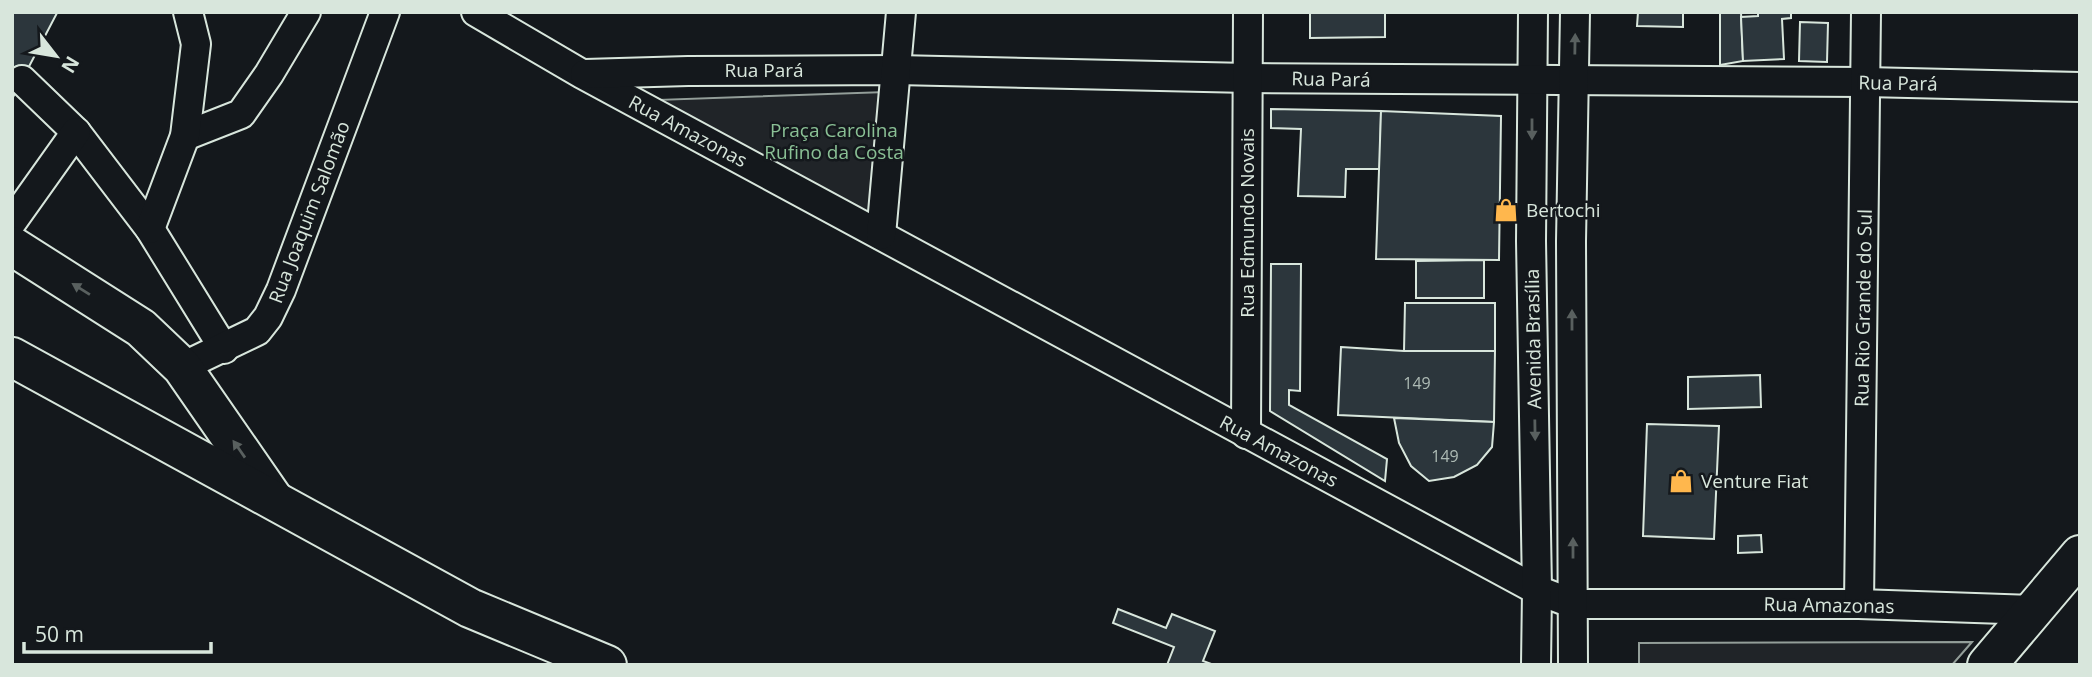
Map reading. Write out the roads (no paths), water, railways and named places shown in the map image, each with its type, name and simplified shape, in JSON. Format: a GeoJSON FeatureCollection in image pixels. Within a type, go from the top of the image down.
{"type":"FeatureCollection","features":[{"type":"Feature","properties":{"kind":"highway"},"geometry":{"type":"LineString","coordinates":[[12,246],[141,328],[182,367],[278,505]]}},
{"type":"Feature","properties":{"kind":"highway"},"geometry":{"type":"LineString","coordinates":[[12,357],[470,608],[607,665]]}},
{"type":"Feature","properties":{"kind":"highway"},"geometry":{"type":"LineString","coordinates":[[1987,665],[2080,555]]}},
{"type":"Feature","properties":{"kind":"highway"},"geometry":{"type":"LineString","coordinates":[[470,608],[547,665]]}},
{"type":"Feature","properties":{"kind":"street"},"geometry":{"type":"LineString","coordinates":[[150,229],[185,136],[196,44],[188,12]]}},
{"type":"Feature","properties":{"kind":"street"},"geometry":{"type":"LineString","coordinates":[[185,136],[241,114],[269,74],[306,12]]}},
{"type":"Feature","properties":{"kind":"street","name":"Rua Joaquim Salomão"},"geometry":{"type":"LineString","coordinates":[[182,367],[257,331],[268,317],[281,290],[385,12]]}},
{"type":"Feature","properties":{"kind":"street","name":"Rua Amazonas"},"geometry":{"type":"LineString","coordinates":[[477,12],[582,74],[1537,590],[1574,604],[1859,604],[2033,610]]}},
{"type":"Feature","properties":{"kind":"street"},"geometry":{"type":"LineString","coordinates":[[881,235],[901,12]]}},
{"type":"Feature","properties":{"kind":"street","name":"Rua Edmundo Novais"},"geometry":{"type":"LineString","coordinates":[[1246,434],[1248,12]]}},
{"type":"Feature","properties":{"kind":"street","name":"Avenida Brasília"},"geometry":{"type":"LineString","coordinates":[[1533,12],[1531,241],[1536,665]]}},
{"type":"Feature","properties":{"kind":"street","name":"Avenida Brasília"},"geometry":{"type":"LineString","coordinates":[[1573,665],[1571,241],[1575,12]]}},
{"type":"Feature","properties":{"kind":"street","name":"Rua Rio Grande do Sul"},"geometry":{"type":"LineString","coordinates":[[1859,604],[1866,12]]}},
{"type":"Feature","properties":{"kind":"street","name":"Rua Pará"},"geometry":{"type":"LineString","coordinates":[[582,74],[897,70],[1248,78],[1866,82],[2080,87]]}},
{"type":"Feature","properties":{"kind":"street"},"geometry":{"type":"LineString","coordinates":[[22,80],[76,132],[150,229],[223,349]]}},
{"type":"Feature","properties":{"kind":"street"},"geometry":{"type":"LineString","coordinates":[[12,222],[76,132]]}},
{"type":"Feature","properties":{"kind":"street"},"geometry":{"type":"LineString","coordinates":[[1531,241],[1571,241]]}},
{"type":"Feature","properties":{"kind":"place","name":"Bertochi"},"geometry":{"type":"Point","coordinates":[1506,210]}},
{"type":"Feature","properties":{"kind":"place","name":"Venture Fiat"},"geometry":{"type":"Point","coordinates":[1681,481]}},
{"type":"Feature","properties":{"kind":"park label","name":"Praça Carolina Rufino da Costa"},"geometry":{"type":"Point","coordinates":[834,141]}}]}
